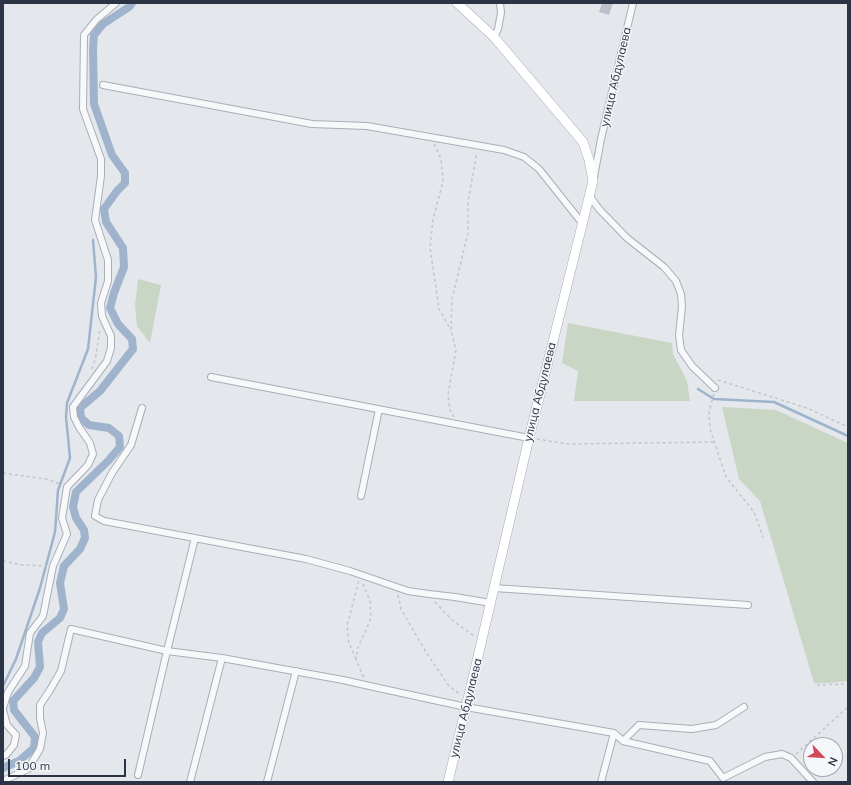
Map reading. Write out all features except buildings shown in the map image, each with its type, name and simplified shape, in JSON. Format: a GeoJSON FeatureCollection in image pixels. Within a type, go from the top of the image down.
{"type":"FeatureCollection","features":[{"type":"Feature","properties":{"kind":"main road"},"geometry":{"type":"LineString","coordinates":[[457,3],[494,37],[583,142],[589,160],[593,181]]}},
{"type":"Feature","properties":{"kind":"main road","name":"улица Абдулаева"},"geometry":{"type":"LineString","coordinates":[[448,782],[529,438],[593,181]]}},
{"type":"Feature","properties":{"kind":"street"},"geometry":{"type":"LineString","coordinates":[[3,756],[6,755],[14,745],[16,735],[7,725],[3,709],[8,692],[25,666],[30,633],[43,616],[53,566],[67,534],[62,518],[67,488],[88,465],[93,454],[90,443],[78,427],[74,417],[73,406],[107,361],[111,348],[111,336],[102,316],[101,303],[108,281],[108,260],[95,220],[101,176],[101,159],[83,109],[84,36],[96,20],[116,3]]}},
{"type":"Feature","properties":{"kind":"street"},"geometry":{"type":"LineString","coordinates":[[494,37],[498,29],[501,13],[500,3]]}},
{"type":"Feature","properties":{"kind":"street","name":"улица Абдулаева"},"geometry":{"type":"LineString","coordinates":[[593,181],[601,139],[633,3]]}},
{"type":"Feature","properties":{"kind":"street"},"geometry":{"type":"LineString","coordinates":[[103,84],[312,124],[367,126],[504,150],[524,157],[539,169],[582,223]]}},
{"type":"Feature","properties":{"kind":"street"},"geometry":{"type":"LineString","coordinates":[[589,195],[599,209],[627,238],[664,267],[676,281],[681,294],[682,307],[679,335],[681,350],[692,366],[715,388]]}},
{"type":"Feature","properties":{"kind":"street"},"geometry":{"type":"LineString","coordinates":[[211,377],[529,438]]}},
{"type":"Feature","properties":{"kind":"street"},"geometry":{"type":"LineString","coordinates":[[142,408],[131,445],[112,473],[98,500],[95,516],[104,521],[306,559],[360,574],[408,591],[491,603]]}},
{"type":"Feature","properties":{"kind":"street"},"geometry":{"type":"LineString","coordinates":[[361,496],[379,409]]}},
{"type":"Feature","properties":{"kind":"street"},"geometry":{"type":"LineString","coordinates":[[138,775],[195,538]]}},
{"type":"Feature","properties":{"kind":"street"},"geometry":{"type":"LineString","coordinates":[[494,588],[748,604]]}},
{"type":"Feature","properties":{"kind":"street"},"geometry":{"type":"LineString","coordinates":[[3,781],[28,769],[40,749],[42,732],[40,705],[61,671],[71,629],[167,650],[296,671],[367,686],[467,703],[614,733],[623,741],[710,761],[723,778],[765,757],[782,754],[791,758],[813,782]]}},
{"type":"Feature","properties":{"kind":"street"},"geometry":{"type":"LineString","coordinates":[[190,782],[222,658]]}},
{"type":"Feature","properties":{"kind":"street"},"geometry":{"type":"LineString","coordinates":[[268,782],[296,671]]}},
{"type":"Feature","properties":{"kind":"street"},"geometry":{"type":"LineString","coordinates":[[623,741],[639,725],[692,729],[716,725],[744,707]]}},
{"type":"Feature","properties":{"kind":"street"},"geometry":{"type":"LineString","coordinates":[[601,782],[614,733]]}},
{"type":"Feature","properties":{"kind":"path"},"geometry":{"type":"LineString","coordinates":[[430,137],[441,158],[443,181],[432,220],[430,248],[439,309],[451,330],[456,350],[448,395],[450,410],[460,425]]}},
{"type":"Feature","properties":{"kind":"path"},"geometry":{"type":"LineString","coordinates":[[451,330],[452,299],[468,233],[468,202],[478,146]]}},
{"type":"Feature","properties":{"kind":"path"},"geometry":{"type":"LineString","coordinates":[[91,370],[96,356],[102,316]]}},
{"type":"Feature","properties":{"kind":"path"},"geometry":{"type":"LineString","coordinates":[[718,380],[807,408],[848,427]]}},
{"type":"Feature","properties":{"kind":"path"},"geometry":{"type":"LineString","coordinates":[[715,388],[709,412],[710,429],[726,477],[754,512],[763,537]]}},
{"type":"Feature","properties":{"kind":"path"},"geometry":{"type":"LineString","coordinates":[[529,438],[568,444],[715,442]]}},
{"type":"Feature","properties":{"kind":"path"},"geometry":{"type":"LineString","coordinates":[[3,473],[46,479],[67,488]]}},
{"type":"Feature","properties":{"kind":"path"},"geometry":{"type":"LineString","coordinates":[[3,561],[22,565],[53,566]]}},
{"type":"Feature","properties":{"kind":"path"},"geometry":{"type":"LineString","coordinates":[[360,574],[347,626],[349,643],[367,686]]}},
{"type":"Feature","properties":{"kind":"path"},"geometry":{"type":"LineString","coordinates":[[356,660],[358,647],[371,617],[370,601],[360,574]]}},
{"type":"Feature","properties":{"kind":"path"},"geometry":{"type":"LineString","coordinates":[[396,587],[401,609],[426,652],[449,686],[467,703]]}},
{"type":"Feature","properties":{"kind":"path"},"geometry":{"type":"LineString","coordinates":[[429,594],[452,620],[482,641]]}},
{"type":"Feature","properties":{"kind":"path"},"geometry":{"type":"LineString","coordinates":[[817,685],[848,684]]}},
{"type":"Feature","properties":{"kind":"path"},"geometry":{"type":"LineString","coordinates":[[791,758],[848,707]]}},
{"type":"Feature","properties":{"kind":"green space"},"geometry":{"type":"Polygon","coordinates":[[[138,279],[161,285],[150,343],[137,326],[135,305],[138,279]]]}},
{"type":"Feature","properties":{"kind":"green space"},"geometry":{"type":"Polygon","coordinates":[[[568,323],[672,343],[673,354],[687,381],[690,401],[574,401],[578,371],[562,363],[568,323]]]}},
{"type":"Feature","properties":{"kind":"green space"},"geometry":{"type":"Polygon","coordinates":[[[722,407],[776,410],[848,443],[848,681],[814,683],[760,501],[739,479],[722,407]]]}},
{"type":"Feature","properties":{"kind":"waterway"},"geometry":{"type":"LineString","coordinates":[[3,768],[19,761],[34,748],[35,737],[14,710],[13,701],[34,678],[40,667],[38,642],[42,633],[60,618],[64,609],[60,583],[64,566],[80,549],[85,538],[84,530],[76,518],[73,507],[76,492],[108,461],[120,447],[119,436],[109,428],[89,425],[81,418],[80,408],[100,391],[133,349],[132,339],[118,324],[110,308],[124,267],[123,248],[106,222],[104,209],[125,183],[125,173],[112,155],[94,104],[93,49],[94,35],[103,24],[129,7],[132,3]]}},
{"type":"Feature","properties":{"kind":"waterway"},"geometry":{"type":"LineString","coordinates":[[3,686],[16,659],[40,588],[55,532],[58,490],[70,458],[66,417],[67,403],[88,349],[96,277],[93,240]]}},
{"type":"Feature","properties":{"kind":"waterway"},"geometry":{"type":"LineString","coordinates":[[698,389],[714,399],[774,402],[848,436]]}}]}
